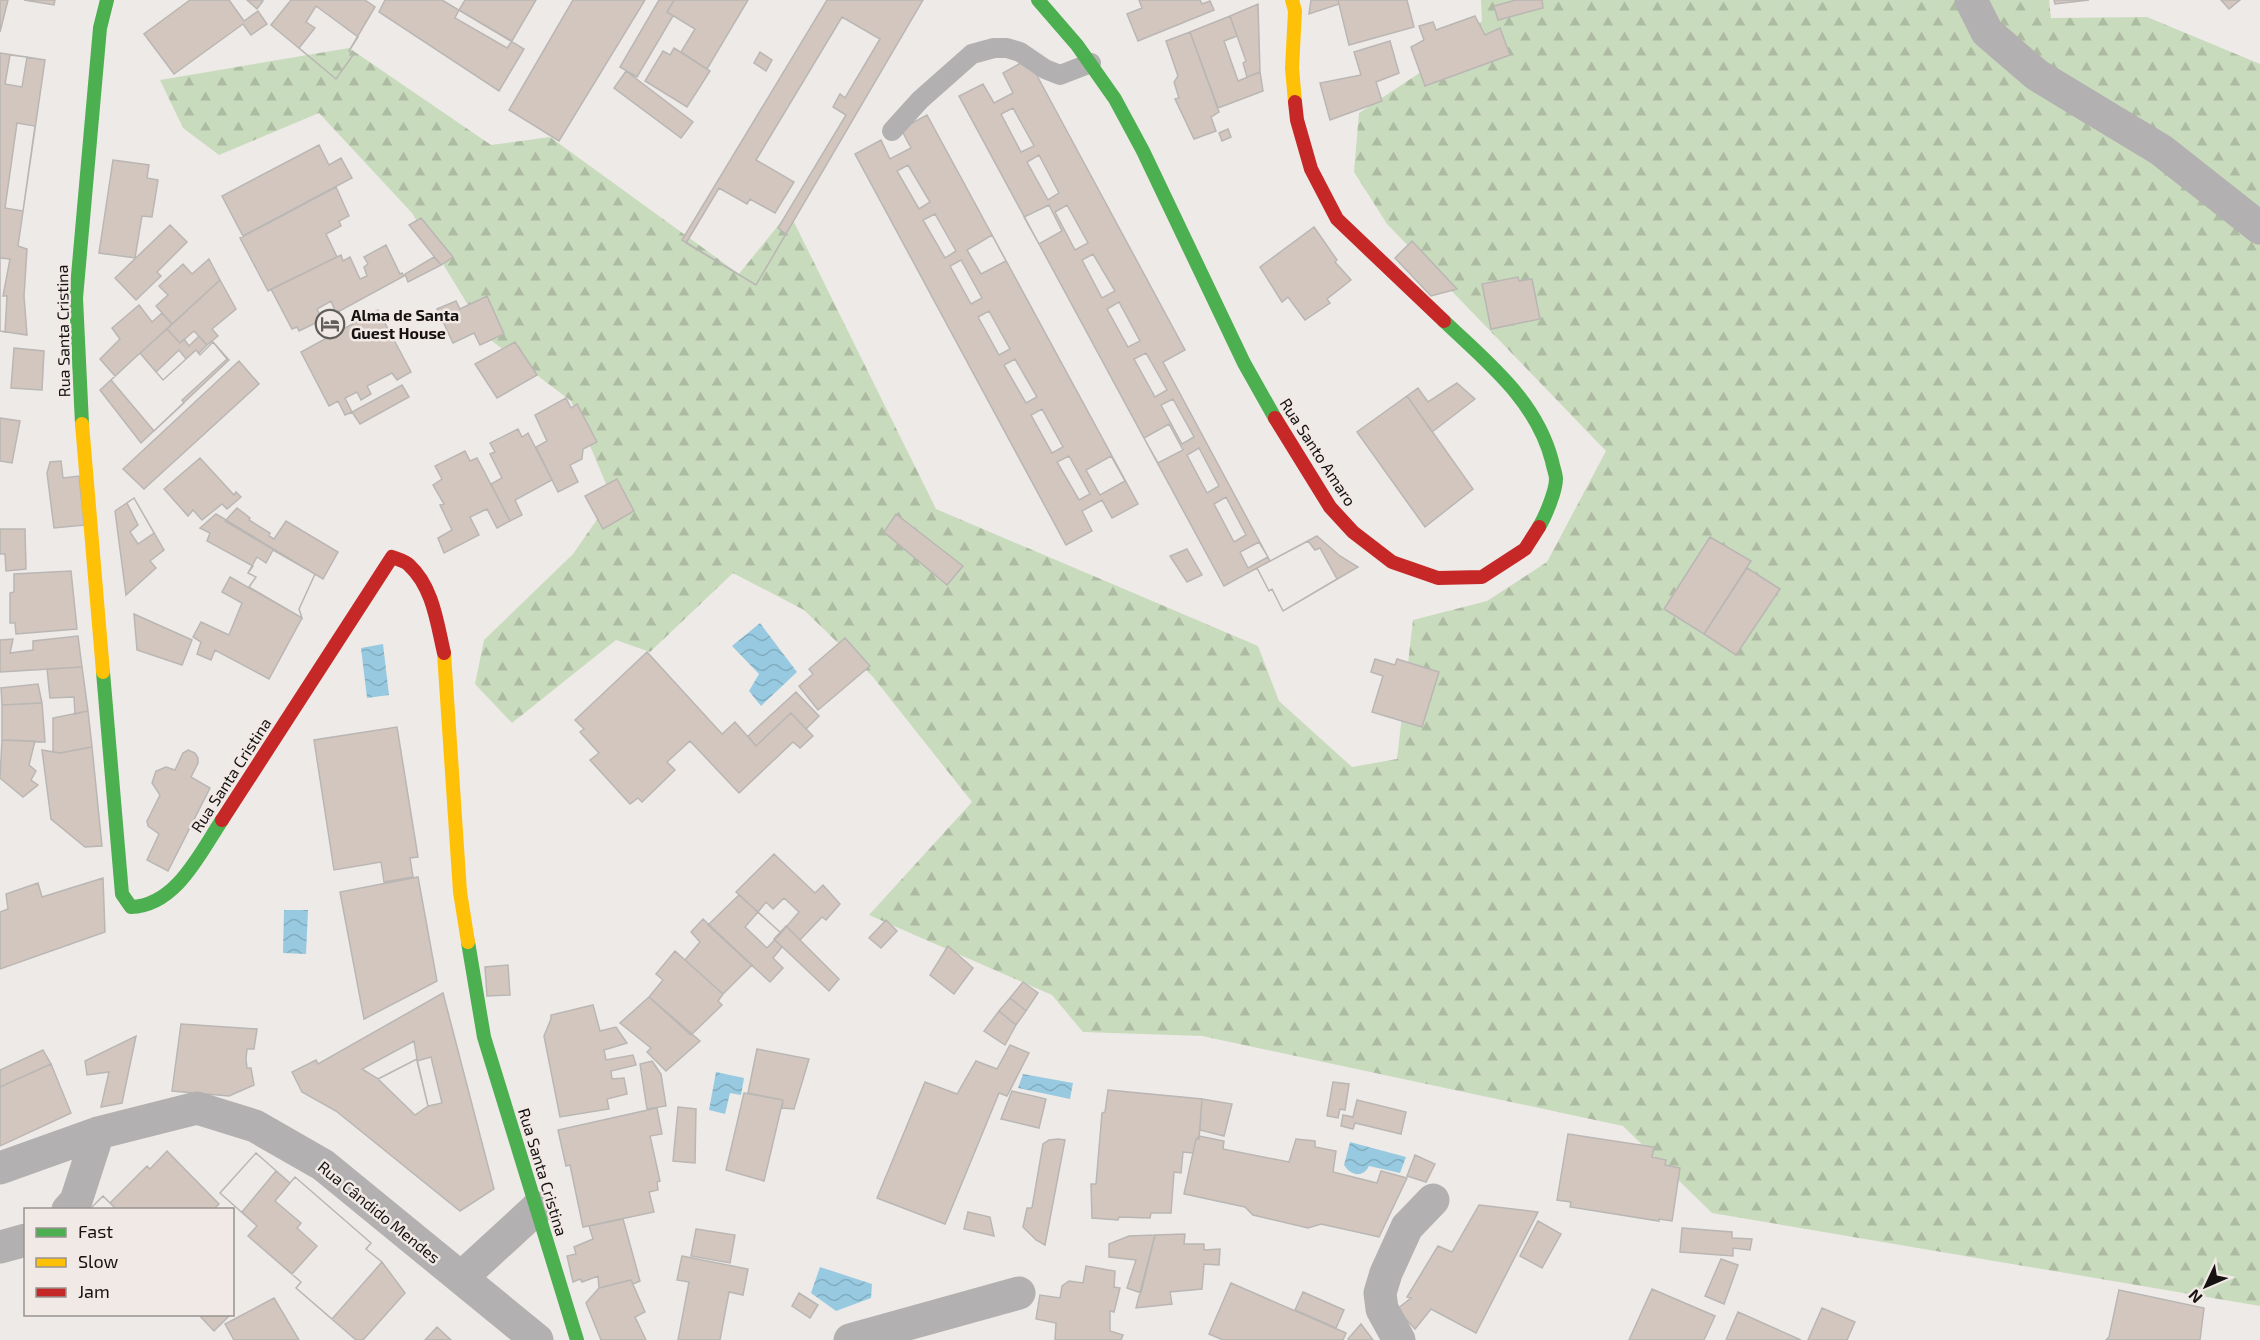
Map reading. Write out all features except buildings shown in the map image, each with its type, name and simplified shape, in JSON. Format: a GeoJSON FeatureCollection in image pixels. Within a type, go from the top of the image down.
{"type":"FeatureCollection","features":[{"type":"Feature","properties":{"kind":"street","name":"Rua Santa Cristina"},"geometry":{"type":"LineString","coordinates":[[107,0],[100,28],[76,298],[80,404],[122,894],[131,907],[140,908],[154,903],[176,886],[204,847],[392,557],[408,564],[421,580],[430,597],[444,652],[460,892],[484,1037],[577,1340]]}},
{"type":"Feature","properties":{"kind":"street","name":"Rua Santo Amaro"},"geometry":{"type":"LineString","coordinates":[[1038,0],[1053,15],[1115,99],[1143,151],[1244,363],[1330,507],[1353,532],[1392,562],[1438,578],[1482,577],[1525,549],[1544,519],[1556,479],[1548,447],[1540,428],[1514,388],[1337,219],[1311,169],[1297,120],[1292,68],[1295,11],[1292,0]]}},
{"type":"Feature","properties":{"kind":"street"},"geometry":{"type":"LineString","coordinates":[[1971,0],[1987,32],[2037,75],[2161,150],[2260,228]]}},
{"type":"Feature","properties":{"kind":"street","name":"Rua Cândido Mendes"},"geometry":{"type":"LineString","coordinates":[[0,1168],[98,1133],[197,1108],[255,1126],[323,1165],[537,1340]]}},
{"type":"Feature","properties":{"kind":"street"},"geometry":{"type":"LineString","coordinates":[[69,1208],[76,1201],[98,1133]]}},
{"type":"Feature","properties":{"kind":"street"},"geometry":{"type":"LineString","coordinates":[[1399,1340],[1382,1309],[1380,1293],[1386,1273],[1407,1227],[1433,1200]]}},
{"type":"Feature","properties":{"kind":"street"},"geometry":{"type":"LineString","coordinates":[[461,1278],[537,1208]]}},
{"type":"Feature","properties":{"kind":"street"},"geometry":{"type":"LineString","coordinates":[[0,1247],[24,1241]]}},
{"type":"Feature","properties":{"kind":"street"},"geometry":{"type":"LineString","coordinates":[[850,1340],[1019,1293]]}},
{"type":"Feature","properties":{"kind":"lane"},"geometry":{"type":"LineString","coordinates":[[892,131],[920,100],[972,54],[994,48],[1007,48],[1020,52],[1045,69],[1060,75],[1090,63]]}},
{"type":"Feature","properties":{"kind":"green space"},"geometry":{"type":"Polygon","coordinates":[[[1481,0],[2049,0],[2051,18],[2147,17],[2260,64],[2260,1306],[1712,1213],[1623,1126],[1202,1036],[1083,1032],[1052,995],[869,915],[972,802],[873,677],[804,610],[733,573],[650,652],[616,640],[512,723],[475,684],[484,640],[573,554],[612,498],[571,401],[488,338],[412,213],[319,113],[219,155],[183,128],[160,80],[349,48],[491,145],[550,137],[739,274],[789,212],[936,509],[1258,646],[1279,701],[1352,767],[1397,759],[1413,620],[1487,601],[1547,562],[1606,451],[1387,224],[1354,172],[1359,113],[1421,72],[1482,21],[1481,0]]]}},
{"type":"Feature","properties":{"kind":"water"},"geometry":{"type":"Polygon","coordinates":[[[760,623],[797,672],[761,706],[749,691],[759,674],[732,646],[760,623]]]}},
{"type":"Feature","properties":{"kind":"water"},"geometry":{"type":"Polygon","coordinates":[[[383,644],[389,695],[367,698],[361,648],[383,644]]]}},
{"type":"Feature","properties":{"kind":"water"},"geometry":{"type":"Polygon","coordinates":[[[284,910],[308,910],[306,954],[283,953],[284,910]]]}},
{"type":"Feature","properties":{"kind":"water"},"geometry":{"type":"Polygon","coordinates":[[[716,1072],[744,1078],[741,1095],[730,1093],[725,1114],[709,1110],[716,1072]]]}},
{"type":"Feature","properties":{"kind":"water"},"geometry":{"type":"Polygon","coordinates":[[[1023,1074],[1073,1083],[1070,1099],[1018,1088],[1023,1074]]]}},
{"type":"Feature","properties":{"kind":"water"},"geometry":{"type":"Polygon","coordinates":[[[1350,1142],[1406,1157],[1400,1173],[1369,1166],[1360,1174],[1353,1173],[1344,1165],[1350,1142]]]}},
{"type":"Feature","properties":{"kind":"water"},"geometry":{"type":"Polygon","coordinates":[[[820,1267],[872,1284],[871,1298],[836,1311],[811,1293],[820,1267]]]}},
{"type":"Feature","properties":{"kind":"traffic: fast"},"geometry":{"type":"LineString","coordinates":[[82,424],[76,298],[100,28],[107,0]]}},
{"type":"Feature","properties":{"kind":"traffic: fast"},"geometry":{"type":"LineString","coordinates":[[1038,0],[1077,45],[1115,99],[1143,151],[1244,363],[1275,418]]}},
{"type":"Feature","properties":{"kind":"traffic: fast"},"geometry":{"type":"LineString","coordinates":[[1444,321],[1508,384],[1535,419],[1545,439],[1556,484],[1539,527]]}},
{"type":"Feature","properties":{"kind":"traffic: fast"},"geometry":{"type":"LineString","coordinates":[[103,672],[122,894],[131,907],[161,898],[174,888],[195,862],[222,820]]}},
{"type":"Feature","properties":{"kind":"traffic: fast"},"geometry":{"type":"LineString","coordinates":[[468,942],[484,1037],[577,1340]]}},
{"type":"Feature","properties":{"kind":"traffic: slow"},"geometry":{"type":"LineString","coordinates":[[1292,0],[1295,11],[1292,68],[1295,102]]}},
{"type":"Feature","properties":{"kind":"traffic: slow"},"geometry":{"type":"LineString","coordinates":[[82,424],[103,672]]}},
{"type":"Feature","properties":{"kind":"traffic: slow"},"geometry":{"type":"LineString","coordinates":[[444,653],[460,892],[468,942]]}},
{"type":"Feature","properties":{"kind":"traffic: jam"},"geometry":{"type":"LineString","coordinates":[[1295,102],[1297,120],[1311,169],[1337,219],[1444,321]]}},
{"type":"Feature","properties":{"kind":"traffic: jam"},"geometry":{"type":"LineString","coordinates":[[1275,418],[1330,507],[1353,532],[1392,562],[1438,578],[1482,577],[1525,549],[1539,527]]}},
{"type":"Feature","properties":{"kind":"traffic: jam"},"geometry":{"type":"LineString","coordinates":[[222,820],[392,557],[409,565],[424,584],[433,606],[444,653]]}},
{"type":"Feature","properties":{"kind":"place","name":"Alma de Santa Guest House"},"geometry":{"type":"Point","coordinates":[330,324]}}]}
